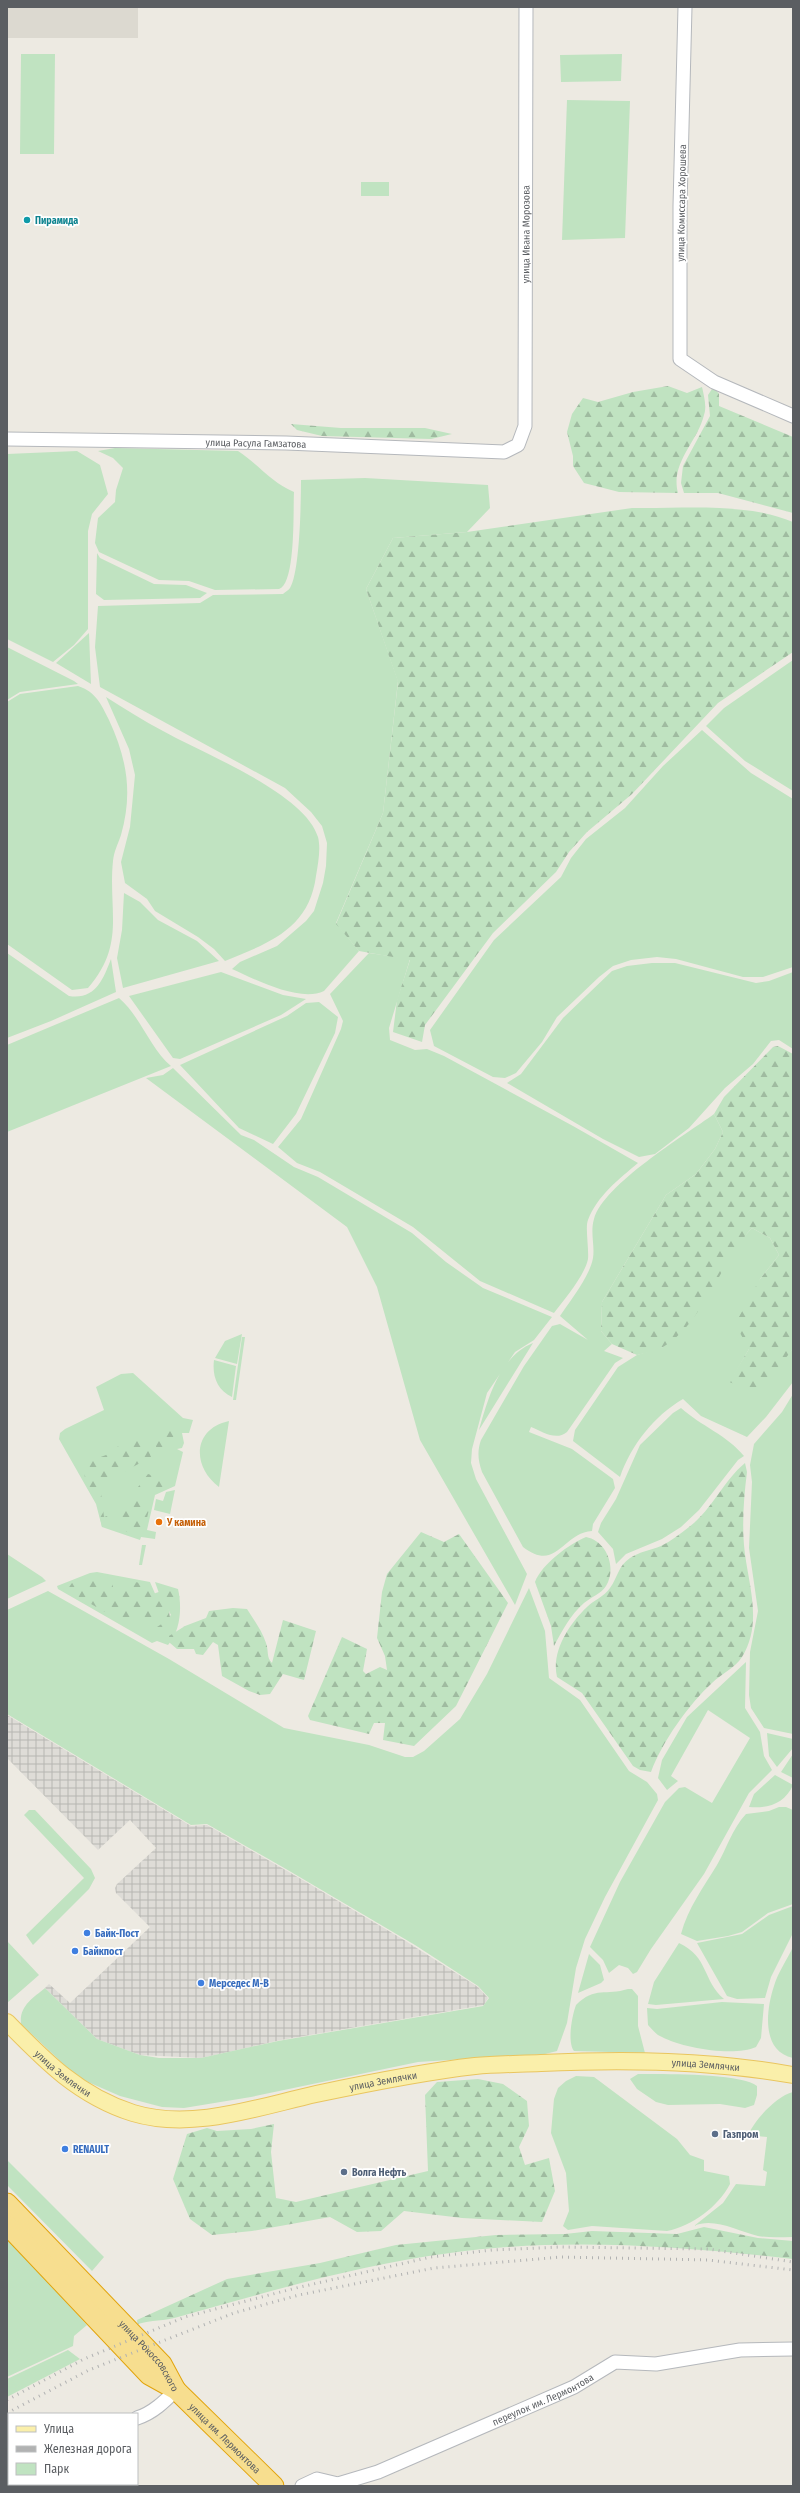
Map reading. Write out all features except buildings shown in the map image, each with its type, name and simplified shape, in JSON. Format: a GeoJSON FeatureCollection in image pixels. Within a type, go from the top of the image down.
{"type":"FeatureCollection","features":[{"type":"Feature","properties":{"kind":"highway","name":"улица Рокоссовского"},"geometry":{"type":"LineString","coordinates":[[7,2203],[162,2364],[176,2390]]}},
{"type":"Feature","properties":{"kind":"highway","name":"улица Рокоссовского"},"geometry":{"type":"LineString","coordinates":[[7,2225],[149,2375],[176,2390]]}},
{"type":"Feature","properties":{"kind":"highway","name":"улица им. Лермонтова"},"geometry":{"type":"LineString","coordinates":[[176,2390],[274,2486]]}},
{"type":"Feature","properties":{"kind":"main road","name":"улица Землячки"},"geometry":{"type":"LineString","coordinates":[[7,2022],[53,2068],[87,2094],[134,2113],[173,2119],[229,2114],[356,2086],[476,2066],[614,2060],[655,2060],[725,2066],[793,2075]]}},
{"type":"Feature","properties":{"kind":"street","name":"улица Ивана Морозова"},"geometry":{"type":"LineString","coordinates":[[504,452],[518,446],[525,426],[526,7]]}},
{"type":"Feature","properties":{"kind":"street","name":"улица Комиссара Хорошева"},"geometry":{"type":"LineString","coordinates":[[685,7],[680,206],[680,358],[714,382],[793,416]]}},
{"type":"Feature","properties":{"kind":"street","name":"улица Расула Гамзатова"},"geometry":{"type":"LineString","coordinates":[[7,439],[286,443],[504,452]]}},
{"type":"Feature","properties":{"kind":"street","name":"переулок им. Лермонтова"},"geometry":{"type":"LineString","coordinates":[[302,2486],[316,2479],[338,2484],[378,2472],[574,2387],[615,2362],[656,2364],[740,2350],[793,2349]]}},
{"type":"Feature","properties":{"kind":"street"},"geometry":{"type":"LineString","coordinates":[[138,2418],[145,2416],[162,2404],[176,2390]]}},
{"type":"Feature","properties":{"kind":"shaded area"},"geometry":{"type":"Polygon","coordinates":[[[7,7],[138,7],[138,38],[7,38],[7,7]]]}},
{"type":"Feature","properties":{"kind":"shaded area"},"geometry":{"type":"Polygon","coordinates":[[[7,1715],[191,1826],[207,1825],[404,1940],[478,1987],[488,1998],[484,2005],[281,2040],[201,2058],[140,2055],[97,2039],[45,1988],[49,1984],[70,2003],[150,1927],[116,1893],[115,1888],[117,1884],[156,1848],[130,1820],[98,1850],[7,1758],[7,1715]]]}},
{"type":"Feature","properties":{"kind":"green space"},"geometry":{"type":"Polygon","coordinates":[[[21,54],[55,54],[54,154],[20,154],[21,54]]]}},
{"type":"Feature","properties":{"kind":"green space"},"geometry":{"type":"Polygon","coordinates":[[[622,54],[621,81],[561,82],[560,55],[622,54]]]}},
{"type":"Feature","properties":{"kind":"green space"},"geometry":{"type":"Polygon","coordinates":[[[567,100],[630,101],[625,238],[562,240],[567,100]]]}},
{"type":"Feature","properties":{"kind":"green space"},"geometry":{"type":"Polygon","coordinates":[[[361,182],[389,182],[389,196],[361,196],[361,182]]]}},
{"type":"Feature","properties":{"kind":"green space"},"geometry":{"type":"Polygon","coordinates":[[[668,386],[687,393],[702,387],[705,401],[705,412],[701,425],[685,453],[678,472],[678,493],[619,492],[584,483],[573,466],[573,456],[567,432],[572,414],[583,398],[598,402],[633,392],[668,386]]]}},
{"type":"Feature","properties":{"kind":"green space"},"geometry":{"type":"Polygon","coordinates":[[[712,389],[716,390],[719,394],[719,406],[793,437],[793,513],[718,493],[684,493],[681,483],[683,466],[710,416],[708,395],[712,389]]]}},
{"type":"Feature","properties":{"kind":"green space"},"geometry":{"type":"Polygon","coordinates":[[[291,424],[341,428],[425,428],[452,434],[431,439],[322,436],[297,430],[291,424]]]}},
{"type":"Feature","properties":{"kind":"green space"},"geometry":{"type":"Polygon","coordinates":[[[115,448],[238,451],[279,484],[294,492],[291,561],[284,584],[279,589],[215,590],[189,581],[159,580],[99,552],[95,543],[98,518],[115,502],[116,490],[123,468],[113,458],[98,451],[115,448]]]}},
{"type":"Feature","properties":{"kind":"green space"},"geometry":{"type":"Polygon","coordinates":[[[77,451],[100,465],[108,494],[92,514],[88,531],[88,629],[74,645],[53,662],[7,639],[7,454],[77,451]]]}},
{"type":"Feature","properties":{"kind":"green space"},"geometry":{"type":"Polygon","coordinates":[[[365,478],[488,485],[490,508],[467,532],[393,538],[366,589],[398,681],[383,813],[336,923],[359,951],[324,991],[314,994],[303,994],[290,992],[264,984],[232,969],[240,962],[277,946],[306,921],[314,911],[323,883],[326,866],[327,843],[322,826],[311,812],[285,788],[100,687],[95,647],[98,606],[200,603],[213,595],[283,594],[290,588],[296,567],[301,503],[301,480],[365,478]]]}},
{"type":"Feature","properties":{"kind":"green space"},"geometry":{"type":"Polygon","coordinates":[[[632,508],[735,509],[775,516],[793,522],[793,652],[718,703],[632,794],[587,832],[569,852],[556,872],[493,933],[425,1025],[422,1042],[393,1032],[397,1000],[410,960],[359,951],[336,924],[383,813],[398,682],[366,589],[393,538],[467,532],[632,508]]]}},
{"type":"Feature","properties":{"kind":"green space"},"geometry":{"type":"Polygon","coordinates":[[[97,553],[100,558],[154,584],[186,585],[207,593],[200,598],[104,600],[96,594],[97,553]]]}},
{"type":"Feature","properties":{"kind":"green space"},"geometry":{"type":"Polygon","coordinates":[[[89,633],[91,684],[56,663],[89,633]]]}},
{"type":"Feature","properties":{"kind":"green space"},"geometry":{"type":"Polygon","coordinates":[[[7,647],[78,684],[20,692],[7,700],[7,647]]]}},
{"type":"Feature","properties":{"kind":"green space"},"geometry":{"type":"Polygon","coordinates":[[[793,660],[793,791],[745,761],[706,726],[724,708],[793,660]]]}},
{"type":"Feature","properties":{"kind":"green space"},"geometry":{"type":"Polygon","coordinates":[[[78,686],[94,695],[109,720],[115,734],[124,762],[127,805],[125,820],[113,861],[113,927],[107,957],[100,972],[88,988],[72,990],[7,944],[7,702],[20,694],[78,686]]]}},
{"type":"Feature","properties":{"kind":"green space"},"geometry":{"type":"Polygon","coordinates":[[[106,697],[134,715],[274,790],[294,805],[309,821],[318,837],[319,842],[319,856],[312,894],[305,909],[296,921],[284,932],[257,948],[225,961],[214,949],[198,937],[155,911],[147,899],[125,883],[121,862],[130,827],[135,775],[129,749],[106,697]]]}},
{"type":"Feature","properties":{"kind":"green space"},"geometry":{"type":"Polygon","coordinates":[[[702,730],[751,773],[793,799],[793,967],[763,977],[743,977],[676,959],[657,957],[631,960],[613,966],[599,977],[557,1017],[542,1042],[516,1073],[505,1078],[493,1077],[434,1046],[430,1030],[494,940],[561,877],[571,858],[586,839],[625,808],[663,766],[702,730]]]}},
{"type":"Feature","properties":{"kind":"green space"},"geometry":{"type":"Polygon","coordinates":[[[124,893],[140,902],[158,920],[197,941],[219,961],[123,988],[117,958],[122,930],[124,893]]]}},
{"type":"Feature","properties":{"kind":"green space"},"geometry":{"type":"Polygon","coordinates":[[[7,953],[69,996],[85,995],[92,992],[101,981],[111,959],[116,992],[51,1021],[7,1038],[7,953]]]}},
{"type":"Feature","properties":{"kind":"green space"},"geometry":{"type":"Polygon","coordinates":[[[369,953],[410,959],[389,1028],[390,1040],[415,1050],[427,1049],[444,1056],[638,1163],[609,1188],[592,1211],[587,1223],[588,1259],[586,1265],[574,1287],[554,1313],[480,1281],[413,1227],[320,1172],[297,1163],[278,1147],[301,1119],[341,1029],[343,1021],[330,994],[369,953]]]}},
{"type":"Feature","properties":{"kind":"green space"},"geometry":{"type":"Polygon","coordinates":[[[652,963],[675,963],[756,983],[769,981],[793,972],[793,1049],[779,1040],[771,1041],[753,1064],[725,1088],[689,1128],[655,1154],[639,1157],[603,1139],[507,1083],[521,1074],[563,1018],[612,971],[627,966],[652,963]]]}},
{"type":"Feature","properties":{"kind":"green space"},"geometry":{"type":"Polygon","coordinates":[[[221,972],[283,995],[306,999],[281,1015],[180,1059],[173,1058],[129,996],[221,972]]]}},
{"type":"Feature","properties":{"kind":"green space"},"geometry":{"type":"Polygon","coordinates":[[[119,998],[134,1014],[158,1051],[171,1066],[7,1132],[7,1045],[119,998]]]}},
{"type":"Feature","properties":{"kind":"green space"},"geometry":{"type":"Polygon","coordinates":[[[319,1002],[338,1017],[335,1033],[296,1114],[273,1144],[239,1128],[180,1065],[287,1016],[306,1003],[319,1002]]]}},
{"type":"Feature","properties":{"kind":"green space"},"geometry":{"type":"Polygon","coordinates":[[[778,1046],[793,1054],[793,1349],[758,1392],[729,1382],[749,1349],[735,1324],[760,1279],[779,1255],[770,1238],[752,1228],[730,1257],[710,1292],[689,1324],[677,1337],[657,1350],[637,1355],[612,1344],[601,1331],[602,1302],[666,1195],[696,1174],[715,1149],[723,1132],[714,1114],[724,1097],[773,1047],[778,1046]]]}},
{"type":"Feature","properties":{"kind":"green space"},"geometry":{"type":"Polygon","coordinates":[[[173,1068],[241,1135],[254,1140],[294,1167],[318,1177],[412,1233],[446,1262],[483,1288],[552,1317],[534,1340],[515,1352],[487,1393],[472,1449],[471,1463],[476,1479],[527,1574],[515,1605],[420,1440],[377,1287],[347,1227],[146,1078],[163,1075],[173,1068]]]}},
{"type":"Feature","properties":{"kind":"green space"},"geometry":{"type":"Polygon","coordinates":[[[714,1114],[723,1132],[715,1149],[696,1174],[666,1195],[602,1302],[601,1331],[612,1344],[604,1351],[623,1358],[615,1363],[567,1432],[563,1435],[549,1435],[531,1427],[529,1432],[572,1449],[613,1479],[615,1488],[593,1524],[592,1531],[582,1533],[573,1538],[552,1554],[544,1556],[534,1554],[523,1547],[482,1472],[478,1456],[481,1440],[524,1366],[552,1326],[560,1324],[588,1340],[560,1316],[579,1288],[591,1265],[593,1258],[593,1224],[601,1205],[628,1176],[714,1114]]]}},
{"type":"Feature","properties":{"kind":"green space"},"geometry":{"type":"Polygon","coordinates":[[[752,1228],[770,1238],[779,1255],[760,1279],[749,1349],[730,1382],[788,1354],[793,1349],[793,1382],[766,1417],[747,1437],[701,1416],[683,1399],[662,1414],[645,1432],[630,1454],[620,1477],[573,1441],[575,1430],[618,1367],[637,1355],[663,1347],[741,1240],[752,1228]]]}},
{"type":"Feature","properties":{"kind":"green space"},"geometry":{"type":"Polygon","coordinates":[[[242,1334],[237,1364],[215,1358],[225,1341],[242,1334]]]}},
{"type":"Feature","properties":{"kind":"green space"},"geometry":{"type":"Polygon","coordinates":[[[242,1337],[245,1337],[236,1400],[233,1400],[242,1337]]]}},
{"type":"Feature","properties":{"kind":"green space"},"geometry":{"type":"Polygon","coordinates":[[[533,1343],[479,1430],[486,1405],[503,1369],[511,1358],[521,1349],[533,1343]]]}},
{"type":"Feature","properties":{"kind":"green space"},"geometry":{"type":"Polygon","coordinates":[[[214,1360],[236,1366],[232,1397],[223,1391],[217,1382],[214,1372],[214,1360]]]}},
{"type":"Feature","properties":{"kind":"green space"},"geometry":{"type":"Polygon","coordinates":[[[133,1373],[183,1418],[193,1420],[189,1433],[182,1433],[184,1443],[182,1448],[177,1449],[183,1452],[175,1486],[155,1495],[147,1530],[156,1532],[155,1539],[141,1537],[140,1540],[102,1527],[96,1504],[59,1439],[60,1433],[65,1429],[104,1410],[96,1387],[121,1374],[133,1373]]]}},
{"type":"Feature","properties":{"kind":"green space"},"geometry":{"type":"Polygon","coordinates":[[[793,1394],[793,1734],[764,1728],[751,1708],[749,1695],[750,1652],[758,1611],[749,1548],[752,1482],[750,1465],[754,1444],[782,1412],[793,1394]]]}},
{"type":"Feature","properties":{"kind":"green space"},"geometry":{"type":"Polygon","coordinates":[[[681,1408],[730,1442],[744,1456],[738,1460],[699,1510],[681,1527],[662,1539],[626,1554],[616,1564],[613,1549],[598,1532],[601,1523],[616,1499],[640,1445],[673,1413],[681,1408]]]}},
{"type":"Feature","properties":{"kind":"green space"},"geometry":{"type":"Polygon","coordinates":[[[229,1421],[219,1487],[210,1479],[204,1469],[200,1450],[202,1440],[208,1432],[217,1425],[229,1421]]]}},
{"type":"Feature","properties":{"kind":"green space"},"geometry":{"type":"Polygon","coordinates":[[[171,1424],[174,1431],[173,1447],[159,1455],[151,1432],[171,1424]]]}},
{"type":"Feature","properties":{"kind":"green space"},"geometry":{"type":"Polygon","coordinates":[[[127,1440],[146,1441],[151,1457],[100,1485],[104,1517],[132,1508],[138,1487],[148,1474],[160,1478],[164,1488],[145,1485],[142,1497],[149,1500],[150,1505],[144,1531],[131,1535],[124,1530],[122,1520],[109,1519],[105,1526],[102,1527],[97,1504],[87,1487],[83,1468],[90,1461],[106,1455],[127,1440]]]}},
{"type":"Feature","properties":{"kind":"green space"},"geometry":{"type":"Polygon","coordinates":[[[745,1463],[747,1472],[743,1536],[753,1615],[749,1643],[739,1661],[712,1683],[685,1712],[662,1748],[651,1772],[640,1770],[633,1766],[582,1693],[557,1677],[556,1668],[559,1648],[568,1630],[580,1614],[608,1591],[626,1561],[637,1554],[665,1544],[689,1527],[704,1512],[737,1470],[745,1463]]]}},
{"type":"Feature","properties":{"kind":"green space"},"geometry":{"type":"Polygon","coordinates":[[[175,1490],[170,1514],[154,1510],[156,1499],[163,1501],[166,1492],[175,1490]]]}},
{"type":"Feature","properties":{"kind":"green space"},"geometry":{"type":"Polygon","coordinates":[[[421,1532],[444,1542],[459,1534],[508,1603],[456,1706],[414,1746],[383,1740],[385,1723],[374,1723],[369,1734],[310,1720],[308,1716],[342,1637],[367,1649],[363,1671],[366,1674],[380,1667],[387,1670],[385,1656],[377,1638],[382,1592],[387,1574],[421,1532]]]}},
{"type":"Feature","properties":{"kind":"green space"},"geometry":{"type":"Polygon","coordinates":[[[586,1537],[600,1544],[608,1556],[610,1564],[609,1579],[604,1589],[584,1603],[575,1612],[554,1646],[551,1626],[535,1582],[544,1568],[557,1555],[572,1544],[586,1537]]]}},
{"type":"Feature","properties":{"kind":"green space"},"geometry":{"type":"Polygon","coordinates":[[[142,1545],[146,1545],[142,1565],[139,1565],[142,1545]]]}},
{"type":"Feature","properties":{"kind":"green space"},"geometry":{"type":"Polygon","coordinates":[[[7,1554],[42,1577],[46,1581],[7,1599],[7,1554]]]}},
{"type":"Feature","properties":{"kind":"green space"},"geometry":{"type":"Polygon","coordinates":[[[97,1572],[150,1582],[166,1619],[171,1615],[168,1609],[165,1610],[155,1582],[178,1589],[180,1610],[178,1626],[176,1633],[168,1645],[157,1641],[152,1643],[58,1589],[57,1586],[90,1573],[97,1572]]]}},
{"type":"Feature","properties":{"kind":"green space"},"geometry":{"type":"Polygon","coordinates":[[[98,1576],[112,1581],[113,1587],[118,1590],[135,1582],[147,1584],[153,1594],[170,1588],[180,1597],[168,1603],[171,1626],[155,1636],[154,1629],[163,1623],[159,1615],[143,1622],[110,1615],[67,1590],[72,1583],[98,1576]]]}},
{"type":"Feature","properties":{"kind":"green space"},"geometry":{"type":"Polygon","coordinates":[[[529,1588],[545,1631],[549,1678],[580,1700],[629,1771],[647,1782],[657,1794],[658,1800],[605,1897],[585,1939],[576,1968],[567,2023],[557,2051],[545,2054],[418,2062],[251,2097],[184,2108],[162,2107],[120,2096],[75,2075],[21,2024],[22,2012],[25,2007],[45,1988],[97,2039],[140,2055],[159,2058],[201,2058],[278,2041],[483,2006],[489,1998],[478,1986],[415,1945],[207,1824],[191,1825],[7,1714],[7,1610],[48,1591],[169,1659],[284,1728],[369,1745],[405,1757],[413,1757],[424,1751],[460,1719],[487,1674],[529,1588]]]}},
{"type":"Feature","properties":{"kind":"green space"},"geometry":{"type":"Polygon","coordinates":[[[233,1608],[247,1609],[262,1634],[267,1646],[268,1656],[272,1663],[283,1620],[316,1631],[304,1680],[283,1674],[270,1694],[260,1695],[249,1691],[222,1676],[218,1645],[213,1642],[203,1655],[196,1654],[194,1649],[177,1649],[170,1643],[169,1636],[185,1626],[206,1618],[209,1611],[233,1608]]]}},
{"type":"Feature","properties":{"kind":"green space"},"geometry":{"type":"Polygon","coordinates":[[[746,1662],[745,1708],[760,1732],[764,1756],[772,1770],[749,1793],[704,1874],[651,1949],[637,1972],[633,1974],[628,1968],[619,1965],[609,1973],[603,1960],[590,1947],[620,1882],[665,1802],[679,1788],[685,1787],[712,1803],[750,1738],[708,1710],[671,1776],[678,1781],[667,1790],[658,1778],[662,1760],[687,1717],[746,1662]]]}},
{"type":"Feature","properties":{"kind":"green space"},"geometry":{"type":"Polygon","coordinates":[[[767,1733],[793,1739],[793,1748],[777,1767],[769,1756],[767,1733]]]}},
{"type":"Feature","properties":{"kind":"green space"},"geometry":{"type":"Polygon","coordinates":[[[793,1754],[793,1778],[781,1772],[793,1754]]]}},
{"type":"Feature","properties":{"kind":"green space"},"geometry":{"type":"Polygon","coordinates":[[[775,1775],[793,1785],[786,1796],[776,1804],[770,1806],[749,1807],[754,1794],[775,1775]]]}},
{"type":"Feature","properties":{"kind":"green space"},"geometry":{"type":"Polygon","coordinates":[[[779,1807],[786,1807],[793,1810],[793,1904],[768,1913],[742,1932],[728,1936],[697,1941],[681,1934],[692,1907],[741,1820],[746,1814],[769,1811],[779,1807]]]}},
{"type":"Feature","properties":{"kind":"green space"},"geometry":{"type":"Polygon","coordinates":[[[29,1810],[35,1810],[91,1869],[95,1878],[89,1889],[33,1945],[26,1935],[84,1878],[24,1815],[29,1810]]]}},
{"type":"Feature","properties":{"kind":"green space"},"geometry":{"type":"Polygon","coordinates":[[[793,1906],[793,1933],[771,1977],[765,1998],[737,1999],[727,1996],[697,1943],[742,1934],[769,1915],[793,1906]]]}},
{"type":"Feature","properties":{"kind":"green space"},"geometry":{"type":"Polygon","coordinates":[[[7,1941],[39,1975],[7,2003],[7,1941]]]}},
{"type":"Feature","properties":{"kind":"green space"},"geometry":{"type":"Polygon","coordinates":[[[679,1943],[696,1955],[717,1992],[724,1999],[656,2005],[648,2004],[654,1982],[679,1943]]]}},
{"type":"Feature","properties":{"kind":"green space"},"geometry":{"type":"Polygon","coordinates":[[[793,1947],[793,2058],[783,2054],[775,2047],[768,2028],[768,2017],[771,1996],[776,1981],[793,1947]]]}},
{"type":"Feature","properties":{"kind":"green space"},"geometry":{"type":"Polygon","coordinates":[[[589,1954],[600,1965],[604,1980],[601,1983],[578,1993],[589,1954]]]}},
{"type":"Feature","properties":{"kind":"green space"},"geometry":{"type":"Polygon","coordinates":[[[632,1989],[638,1996],[638,2026],[645,2053],[574,2051],[571,2042],[571,2035],[576,2005],[589,1995],[595,1993],[632,1989]]]}},
{"type":"Feature","properties":{"kind":"green space"},"geometry":{"type":"Polygon","coordinates":[[[722,2002],[764,2004],[761,2038],[756,2047],[747,2050],[735,2051],[695,2048],[682,2045],[660,2036],[648,2025],[647,2008],[657,2009],[722,2002]]]}},
{"type":"Feature","properties":{"kind":"green space"},"geometry":{"type":"Polygon","coordinates":[[[638,2074],[719,2076],[749,2082],[757,2086],[757,2095],[754,2105],[745,2108],[720,2104],[668,2105],[656,2102],[637,2089],[630,2079],[638,2074]]]}},
{"type":"Feature","properties":{"kind":"green space"},"geometry":{"type":"Polygon","coordinates":[[[576,2076],[594,2077],[677,2139],[690,2155],[704,2160],[704,2171],[729,2176],[730,2184],[719,2200],[695,2220],[686,2225],[667,2231],[592,2226],[568,2230],[563,2226],[569,2211],[566,2173],[551,2133],[554,2099],[558,2088],[566,2081],[576,2076]]]}},
{"type":"Feature","properties":{"kind":"green space"},"geometry":{"type":"Polygon","coordinates":[[[478,2079],[503,2084],[527,2101],[529,2126],[519,2147],[525,2165],[549,2158],[555,2191],[542,2222],[462,2218],[404,2211],[381,2231],[357,2232],[330,2217],[252,2231],[212,2235],[190,2219],[173,2179],[187,2134],[207,2128],[217,2131],[251,2129],[274,2124],[271,2152],[276,2198],[296,2202],[428,2171],[425,2095],[437,2082],[478,2079]]]}},
{"type":"Feature","properties":{"kind":"green space"},"geometry":{"type":"Polygon","coordinates":[[[793,2092],[793,2237],[758,2236],[726,2226],[709,2223],[694,2226],[723,2203],[736,2184],[765,2186],[767,2172],[763,2170],[767,2137],[748,2135],[761,2116],[773,2103],[786,2094],[793,2092]]]}},
{"type":"Feature","properties":{"kind":"green space"},"geometry":{"type":"Polygon","coordinates":[[[7,2160],[104,2257],[92,2271],[7,2185],[7,2160]]]}},
{"type":"Feature","properties":{"kind":"green space"},"geometry":{"type":"Polygon","coordinates":[[[704,2227],[758,2238],[793,2241],[793,2259],[707,2250],[622,2245],[536,2245],[493,2248],[415,2258],[313,2280],[173,2318],[138,2324],[137,2320],[227,2279],[320,2263],[396,2245],[496,2235],[565,2234],[592,2231],[677,2234],[704,2227]]]}},
{"type":"Feature","properties":{"kind":"green space"},"geometry":{"type":"Polygon","coordinates":[[[7,2237],[87,2325],[74,2336],[73,2346],[7,2377],[7,2237]]]}},
{"type":"Feature","properties":{"kind":"green space"},"geometry":{"type":"Polygon","coordinates":[[[68,2350],[80,2359],[7,2397],[7,2379],[68,2350]]]}},
{"type":"Feature","properties":{"kind":"railway"},"geometry":{"type":"LineString","coordinates":[[7,2400],[84,2359],[185,2317],[296,2288],[431,2257],[492,2250],[560,2247],[708,2249],[793,2262]]}},
{"type":"Feature","properties":{"kind":"railway"},"geometry":{"type":"LineString","coordinates":[[7,2413],[89,2370],[234,2313],[299,2295],[434,2268],[561,2257],[708,2260],[793,2270]]}},
{"type":"Feature","properties":{"kind":"place","name":"Пирамида"},"geometry":{"type":"Point","coordinates":[27,220]}},
{"type":"Feature","properties":{"kind":"place","name":"У камина"},"geometry":{"type":"Point","coordinates":[159,1522]}},
{"type":"Feature","properties":{"kind":"place","name":"Байк-Пост"},"geometry":{"type":"Point","coordinates":[87,1933]}},
{"type":"Feature","properties":{"kind":"place","name":"Байкпост"},"geometry":{"type":"Point","coordinates":[75,1951]}},
{"type":"Feature","properties":{"kind":"place","name":"Мерседес M-B"},"geometry":{"type":"Point","coordinates":[201,1983]}},
{"type":"Feature","properties":{"kind":"place","name":"Газпром"},"geometry":{"type":"Point","coordinates":[715,2134]}},
{"type":"Feature","properties":{"kind":"place","name":"RENAULT"},"geometry":{"type":"Point","coordinates":[65,2149]}},
{"type":"Feature","properties":{"kind":"place","name":"Волга Нефть"},"geometry":{"type":"Point","coordinates":[344,2172]}}]}
